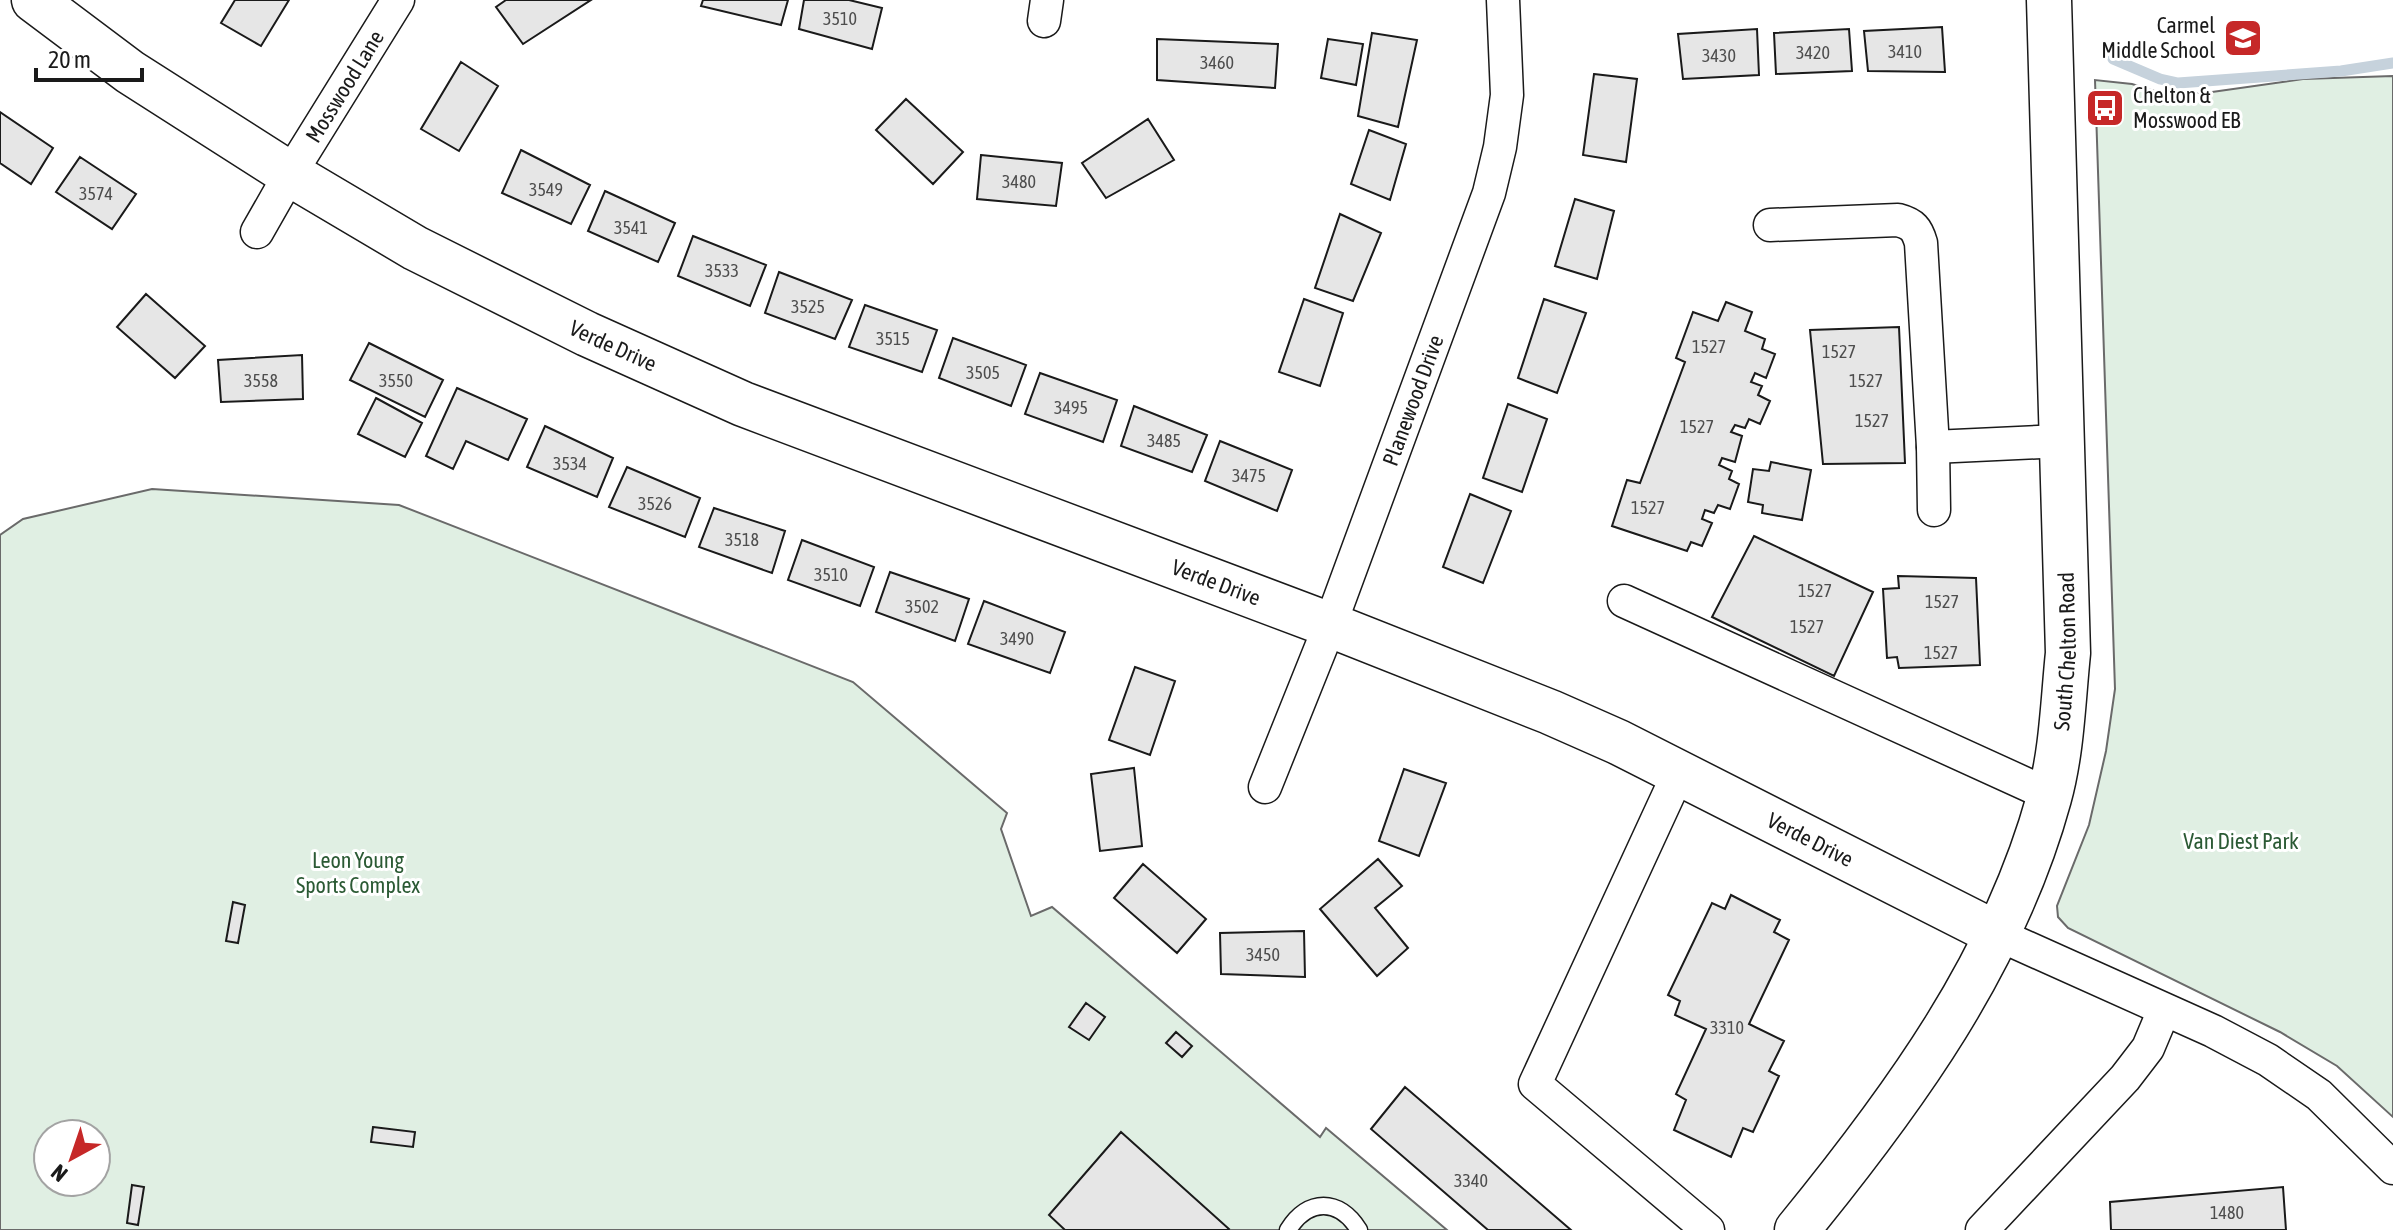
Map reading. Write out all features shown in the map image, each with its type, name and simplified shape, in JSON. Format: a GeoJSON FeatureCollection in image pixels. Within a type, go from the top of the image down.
{"type":"FeatureCollection","features":[{"type":"Feature","properties":{"kind":"street","name":"Verde Drive"},"geometry":{"type":"LineString","coordinates":[[34,0],[144,81],[290,174],[415,248],[667,371],[743,404],[1330,625],[1550,712],[1679,772],[1999,935],[2213,1031],[2268,1060],[2319,1095],[2393,1168]]}},
{"type":"Feature","properties":{"kind":"street","name":"Mosswood Lane"},"geometry":{"type":"LineString","coordinates":[[257,232],[398,0]]}},
{"type":"Feature","properties":{"kind":"street","name":"Planewood Drive"},"geometry":{"type":"LineString","coordinates":[[1265,787],[1330,625],[1489,193],[1500,147],[1507,95],[1503,0]]}},
{"type":"Feature","properties":{"kind":"street","name":"South Chelton Road"},"geometry":{"type":"LineString","coordinates":[[1797,1230],[1898,1101],[1947,1029],[1999,935],[2028,866],[2050,795],[2068,653],[2049,0]]}},
{"type":"Feature","properties":{"kind":"street"},"geometry":{"type":"LineString","coordinates":[[1770,225],[1898,220],[1917,229],[1921,243],[1934,510]]}},
{"type":"Feature","properties":{"kind":"street"},"geometry":{"type":"LineString","coordinates":[[1933,447],[2061,441]]}},
{"type":"Feature","properties":{"kind":"street"},"geometry":{"type":"LineString","coordinates":[[1624,601],[2050,795]]}},
{"type":"Feature","properties":{"kind":"street"},"geometry":{"type":"LineString","coordinates":[[1679,772],[1535,1084],[1708,1230]]}},
{"type":"Feature","properties":{"kind":"street"},"geometry":{"type":"LineString","coordinates":[[1982,1230],[2125,1078],[2148,1048],[2164,1010]]}},
{"type":"Feature","properties":{"kind":"lane"},"geometry":{"type":"LineString","coordinates":[[1288,1230],[1296,1217],[1307,1209],[1319,1206],[1342,1211],[1359,1230]]}},
{"type":"Feature","properties":{"kind":"green space","name":"Van Diest Park"},"geometry":{"type":"Polygon","coordinates":[[[2393,76],[2393,1117],[2337,1066],[2280,1032],[2068,928],[2058,917],[2057,906],[2089,825],[2106,751],[2115,689],[2095,80],[2132,84],[2161,93],[2205,93],[2303,79],[2393,76]]]}},
{"type":"Feature","properties":{"kind":"green space","name":"Leon Young Sports Complex"},"geometry":{"type":"Polygon","coordinates":[[[152,489],[399,505],[853,682],[1007,813],[1001,829],[1031,916],[1052,907],[1320,1137],[1326,1128],[1447,1230],[0,1230],[0,535],[23,519],[152,489]]]}},
{"type":"Feature","properties":{"kind":"building"},"geometry":{"type":"Polygon","coordinates":[[[235,0],[289,0],[261,46],[221,23],[235,0]]]}},
{"type":"Feature","properties":{"kind":"building"},"geometry":{"type":"Polygon","coordinates":[[[506,0],[591,0],[523,44],[496,7],[506,0]]]}},
{"type":"Feature","properties":{"kind":"building"},"geometry":{"type":"Polygon","coordinates":[[[703,0],[788,0],[781,25],[701,6],[703,0]]]}},
{"type":"Feature","properties":{"kind":"building"},"geometry":{"type":"Polygon","coordinates":[[[804,0],[849,0],[882,8],[872,49],[799,29],[804,0]]]}},
{"type":"Feature","properties":{"kind":"building"},"geometry":{"type":"Polygon","coordinates":[[[1942,27],[1945,72],[1868,71],[1864,31],[1942,27]]]}},
{"type":"Feature","properties":{"kind":"building"},"geometry":{"type":"Polygon","coordinates":[[[1757,29],[1759,75],[1683,79],[1678,34],[1757,29]]]}},
{"type":"Feature","properties":{"kind":"building"},"geometry":{"type":"Polygon","coordinates":[[[1849,29],[1852,71],[1776,74],[1774,33],[1849,29]]]}},
{"type":"Feature","properties":{"kind":"building"},"geometry":{"type":"Polygon","coordinates":[[[1372,33],[1417,40],[1398,127],[1358,116],[1372,33]]]}},
{"type":"Feature","properties":{"kind":"building"},"geometry":{"type":"Polygon","coordinates":[[[1157,39],[1278,44],[1275,88],[1157,80],[1157,39]]]}},
{"type":"Feature","properties":{"kind":"building"},"geometry":{"type":"Polygon","coordinates":[[[1328,39],[1363,44],[1356,85],[1321,78],[1328,39]]]}},
{"type":"Feature","properties":{"kind":"building"},"geometry":{"type":"Polygon","coordinates":[[[461,62],[498,86],[459,151],[421,129],[461,62]]]}},
{"type":"Feature","properties":{"kind":"building"},"geometry":{"type":"Polygon","coordinates":[[[1594,74],[1637,79],[1626,162],[1583,155],[1594,74]]]}},
{"type":"Feature","properties":{"kind":"building"},"geometry":{"type":"Polygon","coordinates":[[[906,99],[963,152],[933,184],[876,130],[906,99]]]}},
{"type":"Feature","properties":{"kind":"building"},"geometry":{"type":"Polygon","coordinates":[[[0,112],[53,148],[31,184],[0,163],[0,112]]]}},
{"type":"Feature","properties":{"kind":"building"},"geometry":{"type":"Polygon","coordinates":[[[1148,119],[1174,160],[1106,198],[1082,163],[1148,119]]]}},
{"type":"Feature","properties":{"kind":"building"},"geometry":{"type":"Polygon","coordinates":[[[1369,130],[1406,144],[1390,200],[1351,184],[1369,130]]]}},
{"type":"Feature","properties":{"kind":"building"},"geometry":{"type":"Polygon","coordinates":[[[521,150],[590,185],[571,224],[502,193],[521,150]]]}},
{"type":"Feature","properties":{"kind":"building"},"geometry":{"type":"Polygon","coordinates":[[[981,155],[1062,163],[1056,206],[977,199],[981,155]]]}},
{"type":"Feature","properties":{"kind":"building"},"geometry":{"type":"Polygon","coordinates":[[[80,157],[136,194],[112,229],[56,192],[80,157]]]}},
{"type":"Feature","properties":{"kind":"building"},"geometry":{"type":"Polygon","coordinates":[[[605,191],[675,223],[658,262],[588,231],[605,191]]]}},
{"type":"Feature","properties":{"kind":"building"},"geometry":{"type":"Polygon","coordinates":[[[1575,199],[1614,211],[1597,279],[1555,266],[1575,199]]]}},
{"type":"Feature","properties":{"kind":"building"},"geometry":{"type":"Polygon","coordinates":[[[1340,214],[1381,233],[1353,301],[1315,288],[1340,214]]]}},
{"type":"Feature","properties":{"kind":"building"},"geometry":{"type":"Polygon","coordinates":[[[693,236],[766,265],[750,306],[678,276],[693,236]]]}},
{"type":"Feature","properties":{"kind":"building"},"geometry":{"type":"Polygon","coordinates":[[[779,272],[852,300],[835,339],[765,313],[779,272]]]}},
{"type":"Feature","properties":{"kind":"building"},"geometry":{"type":"Polygon","coordinates":[[[146,294],[205,346],[175,378],[117,327],[146,294]]]}},
{"type":"Feature","properties":{"kind":"building"},"geometry":{"type":"Polygon","coordinates":[[[1304,299],[1343,313],[1320,386],[1279,372],[1304,299]]]}},
{"type":"Feature","properties":{"kind":"building"},"geometry":{"type":"Polygon","coordinates":[[[1544,299],[1586,313],[1557,393],[1518,378],[1544,299]]]}},
{"type":"Feature","properties":{"kind":"building"},"geometry":{"type":"Polygon","coordinates":[[[1726,302],[1752,312],[1745,331],[1765,339],[1762,349],[1775,354],[1766,378],[1755,373],[1751,382],[1762,386],[1758,395],[1770,401],[1760,424],[1749,419],[1745,428],[1735,425],[1731,432],[1742,436],[1735,462],[1722,458],[1719,465],[1732,471],[1729,479],[1739,484],[1730,509],[1718,505],[1714,513],[1705,510],[1702,519],[1712,523],[1702,546],[1691,542],[1687,551],[1612,526],[1627,480],[1640,483],[1685,362],[1676,358],[1693,312],[1718,321],[1726,302]]]}},
{"type":"Feature","properties":{"kind":"building"},"geometry":{"type":"Polygon","coordinates":[[[865,305],[937,330],[922,372],[849,347],[865,305]]]}},
{"type":"Feature","properties":{"kind":"building"},"geometry":{"type":"Polygon","coordinates":[[[1899,327],[1905,463],[1823,464],[1810,330],[1899,327]]]}},
{"type":"Feature","properties":{"kind":"building"},"geometry":{"type":"Polygon","coordinates":[[[953,338],[1026,365],[1011,406],[939,378],[953,338]]]}},
{"type":"Feature","properties":{"kind":"building"},"geometry":{"type":"Polygon","coordinates":[[[369,343],[443,380],[425,417],[350,380],[369,343]]]}},
{"type":"Feature","properties":{"kind":"building"},"geometry":{"type":"Polygon","coordinates":[[[302,355],[303,399],[221,402],[218,360],[302,355]]]}},
{"type":"Feature","properties":{"kind":"building"},"geometry":{"type":"Polygon","coordinates":[[[1040,373],[1117,400],[1103,442],[1025,414],[1040,373]]]}},
{"type":"Feature","properties":{"kind":"building"},"geometry":{"type":"Polygon","coordinates":[[[457,388],[527,419],[508,460],[466,441],[453,469],[426,456],[457,388]]]}},
{"type":"Feature","properties":{"kind":"building"},"geometry":{"type":"Polygon","coordinates":[[[376,398],[422,423],[405,457],[358,434],[376,398]]]}},
{"type":"Feature","properties":{"kind":"building"},"geometry":{"type":"Polygon","coordinates":[[[1508,404],[1547,419],[1522,492],[1483,478],[1508,404]]]}},
{"type":"Feature","properties":{"kind":"building"},"geometry":{"type":"Polygon","coordinates":[[[1134,406],[1207,435],[1192,472],[1121,446],[1134,406]]]}},
{"type":"Feature","properties":{"kind":"building"},"geometry":{"type":"Polygon","coordinates":[[[545,426],[613,458],[597,497],[527,467],[545,426]]]}},
{"type":"Feature","properties":{"kind":"building"},"geometry":{"type":"Polygon","coordinates":[[[1220,441],[1292,470],[1277,511],[1205,481],[1220,441]]]}},
{"type":"Feature","properties":{"kind":"building"},"geometry":{"type":"Polygon","coordinates":[[[1771,462],[1811,470],[1802,520],[1762,513],[1763,505],[1748,502],[1753,469],[1769,471],[1771,462]]]}},
{"type":"Feature","properties":{"kind":"building"},"geometry":{"type":"Polygon","coordinates":[[[627,467],[700,498],[685,537],[609,507],[627,467]]]}},
{"type":"Feature","properties":{"kind":"building"},"geometry":{"type":"Polygon","coordinates":[[[1470,494],[1511,511],[1483,583],[1443,567],[1470,494]]]}},
{"type":"Feature","properties":{"kind":"building"},"geometry":{"type":"Polygon","coordinates":[[[714,508],[785,531],[772,573],[699,547],[714,508]]]}},
{"type":"Feature","properties":{"kind":"building"},"geometry":{"type":"Polygon","coordinates":[[[1754,536],[1873,592],[1834,676],[1712,617],[1754,536]]]}},
{"type":"Feature","properties":{"kind":"building"},"geometry":{"type":"Polygon","coordinates":[[[802,540],[874,567],[860,606],[788,580],[802,540]]]}},
{"type":"Feature","properties":{"kind":"building"},"geometry":{"type":"Polygon","coordinates":[[[890,572],[969,599],[955,641],[876,612],[890,572]]]}},
{"type":"Feature","properties":{"kind":"building"},"geometry":{"type":"Polygon","coordinates":[[[1898,576],[1976,578],[1980,665],[1899,668],[1897,657],[1887,658],[1883,589],[1899,588],[1898,576]]]}},
{"type":"Feature","properties":{"kind":"building"},"geometry":{"type":"Polygon","coordinates":[[[984,601],[1065,632],[1050,673],[968,644],[984,601]]]}},
{"type":"Feature","properties":{"kind":"building"},"geometry":{"type":"Polygon","coordinates":[[[1135,667],[1175,681],[1150,755],[1109,740],[1135,667]]]}},
{"type":"Feature","properties":{"kind":"building"},"geometry":{"type":"Polygon","coordinates":[[[1134,768],[1142,846],[1100,851],[1091,774],[1134,768]]]}},
{"type":"Feature","properties":{"kind":"building"},"geometry":{"type":"Polygon","coordinates":[[[1404,769],[1446,783],[1419,856],[1379,841],[1404,769]]]}},
{"type":"Feature","properties":{"kind":"building"},"geometry":{"type":"Polygon","coordinates":[[[1378,859],[1402,886],[1375,908],[1408,948],[1377,976],[1320,909],[1378,859]]]}},
{"type":"Feature","properties":{"kind":"building"},"geometry":{"type":"Polygon","coordinates":[[[1143,864],[1206,919],[1177,953],[1114,898],[1143,864]]]}},
{"type":"Feature","properties":{"kind":"building"},"geometry":{"type":"Polygon","coordinates":[[[1731,895],[1780,920],[1774,932],[1789,940],[1749,1024],[1784,1041],[1769,1071],[1779,1076],[1753,1132],[1743,1128],[1731,1157],[1674,1130],[1686,1100],[1676,1094],[1706,1029],[1675,1015],[1680,1001],[1668,995],[1712,903],[1725,909],[1731,895]]]}},
{"type":"Feature","properties":{"kind":"building"},"geometry":{"type":"Polygon","coordinates":[[[233,902],[245,905],[238,943],[226,941],[233,902]]]}},
{"type":"Feature","properties":{"kind":"building"},"geometry":{"type":"Polygon","coordinates":[[[1304,931],[1305,977],[1221,974],[1220,933],[1304,931]]]}},
{"type":"Feature","properties":{"kind":"building"},"geometry":{"type":"Polygon","coordinates":[[[1086,1003],[1105,1017],[1089,1040],[1069,1027],[1086,1003]]]}},
{"type":"Feature","properties":{"kind":"building"},"geometry":{"type":"Polygon","coordinates":[[[1176,1032],[1192,1046],[1182,1057],[1166,1043],[1176,1032]]]}},
{"type":"Feature","properties":{"kind":"building"},"geometry":{"type":"Polygon","coordinates":[[[1405,1087],[1571,1230],[1488,1230],[1371,1129],[1405,1087]]]}},
{"type":"Feature","properties":{"kind":"building"},"geometry":{"type":"Polygon","coordinates":[[[373,1127],[415,1132],[413,1147],[371,1142],[373,1127]]]}},
{"type":"Feature","properties":{"kind":"building"},"geometry":{"type":"Polygon","coordinates":[[[1121,1132],[1229,1229],[1065,1230],[1049,1215],[1121,1132]]]}},
{"type":"Feature","properties":{"kind":"building"},"geometry":{"type":"Polygon","coordinates":[[[132,1185],[144,1187],[138,1225],[127,1223],[132,1185]]]}},
{"type":"Feature","properties":{"kind":"building"},"geometry":{"type":"Polygon","coordinates":[[[2283,1187],[2286,1230],[2111,1230],[2110,1202],[2283,1187]]]}},
{"type":"Feature","properties":{"kind":"waterway"},"geometry":{"type":"LineString","coordinates":[[2113,59],[2160,79],[2178,83],[2341,71],[2393,63]]}},
{"type":"Feature","properties":{"kind":"place","name":"Carmel Middle School"},"geometry":{"type":"Point","coordinates":[2243,38]}},
{"type":"Feature","properties":{"kind":"place","name":"Chelton & Mosswood EB"},"geometry":{"type":"Point","coordinates":[2105,108]}}]}
